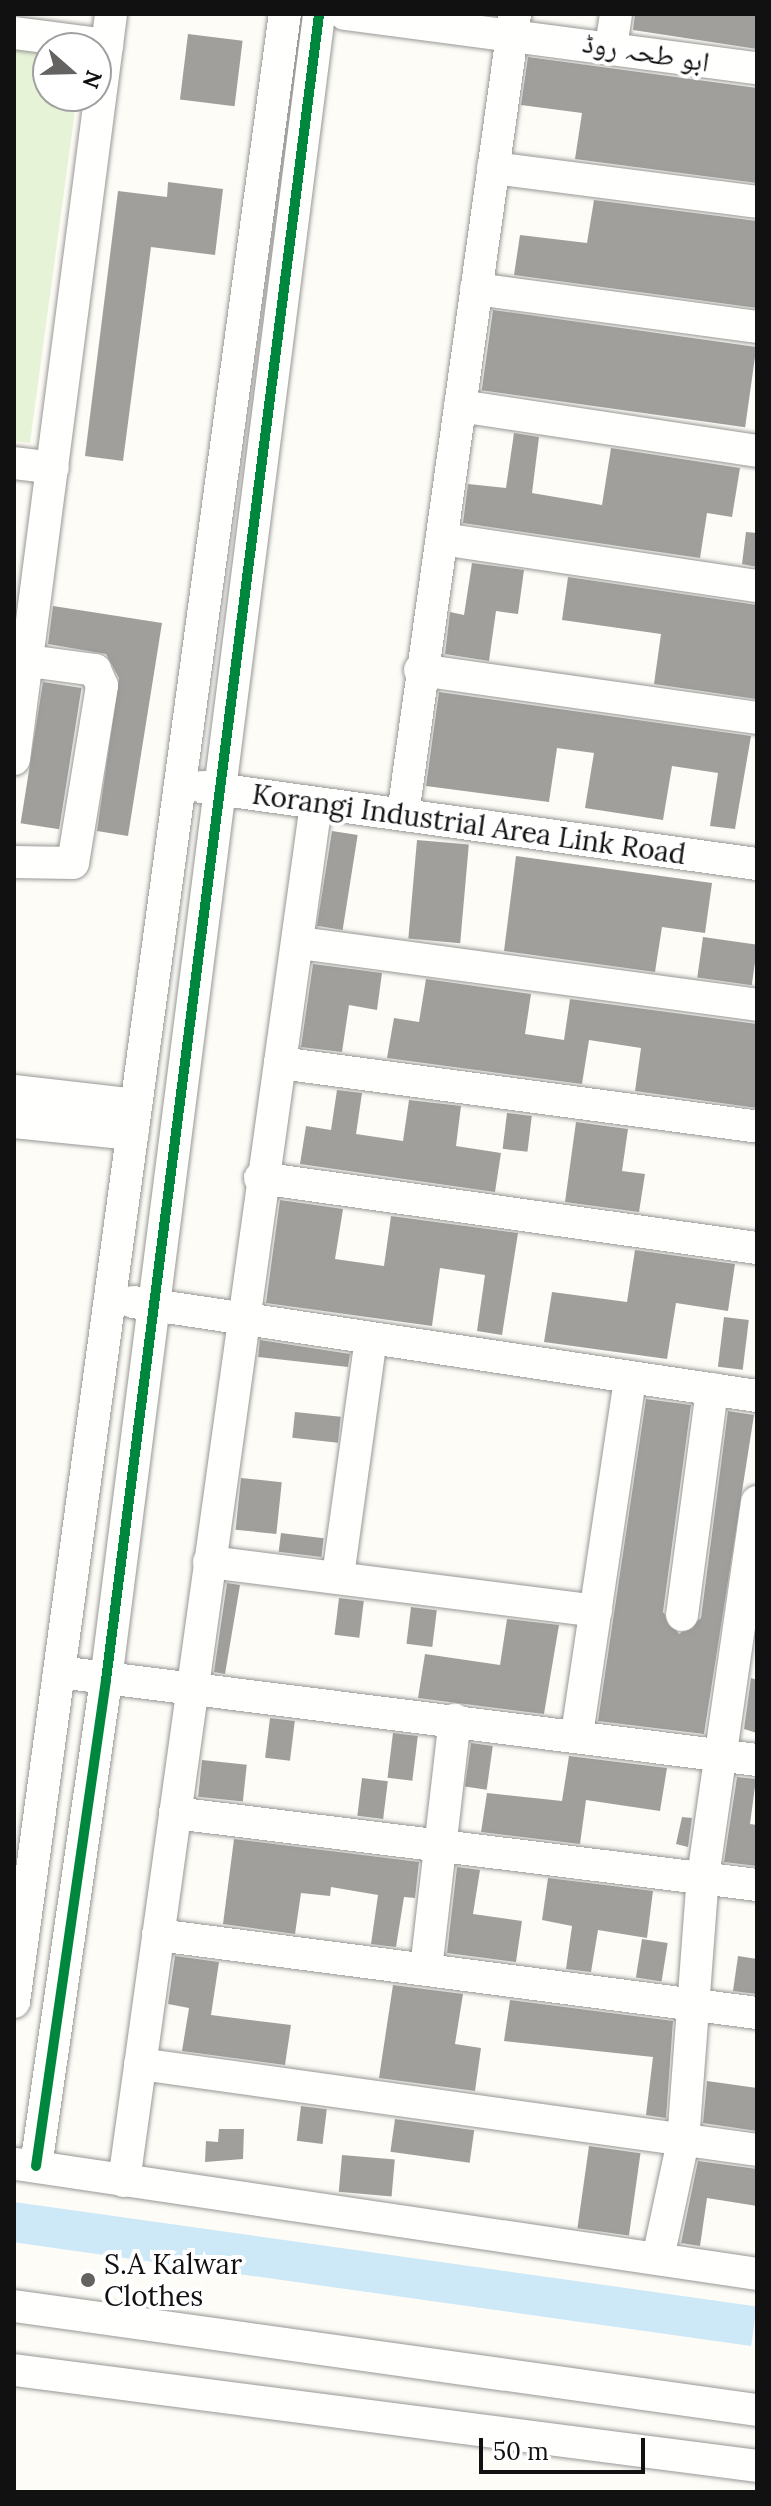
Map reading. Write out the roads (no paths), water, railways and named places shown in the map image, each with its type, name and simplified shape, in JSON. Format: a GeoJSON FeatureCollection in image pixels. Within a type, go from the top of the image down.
{"type":"FeatureCollection","features":[{"type":"Feature","properties":{"kind":"street"},"geometry":{"type":"LineString","coordinates":[[14,2002],[285,14]]}},
{"type":"Feature","properties":{"kind":"street"},"geometry":{"type":"LineString","coordinates":[[319,14],[223,789],[106,1680],[25,2165],[757,2274]]}},
{"type":"Feature","properties":{"kind":"street","name":"ابو طحہ روڈ"},"geometry":{"type":"LineString","coordinates":[[345,14],[514,23],[611,46],[757,68]]}},
{"type":"Feature","properties":{"kind":"street"},"geometry":{"type":"LineString","coordinates":[[611,46],[616,14]]}},
{"type":"Feature","properties":{"kind":"street"},"geometry":{"type":"LineString","coordinates":[[403,814],[420,670],[442,539],[514,23]]}},
{"type":"Feature","properties":{"kind":"street"},"geometry":{"type":"LineString","coordinates":[[14,33],[109,30],[53,468],[20,659],[14,759]]}},
{"type":"Feature","properties":{"kind":"street"},"geometry":{"type":"LineString","coordinates":[[493,168],[757,202]]}},
{"type":"Feature","properties":{"kind":"street"},"geometry":{"type":"LineString","coordinates":[[476,289],[757,327]]}},
{"type":"Feature","properties":{"kind":"street"},"geometry":{"type":"LineString","coordinates":[[460,406],[757,451]]}},
{"type":"Feature","properties":{"kind":"street"},"geometry":{"type":"LineString","coordinates":[[14,463],[53,468]]}},
{"type":"Feature","properties":{"kind":"street"},"geometry":{"type":"LineString","coordinates":[[442,539],[757,586]]}},
{"type":"Feature","properties":{"kind":"street"},"geometry":{"type":"LineString","coordinates":[[14,862],[73,863],[102,686],[95,670],[20,659]]}},
{"type":"Feature","properties":{"kind":"street"},"geometry":{"type":"LineString","coordinates":[[420,670],[757,718]]}},
{"type":"Feature","properties":{"kind":"street","name":"Korangi Industrial Area Link Road"},"geometry":{"type":"LineString","coordinates":[[180,784],[757,864]]}},
{"type":"Feature","properties":{"kind":"street"},"geometry":{"type":"LineString","coordinates":[[124,2181],[260,1178],[300,943],[316,804]]}},
{"type":"Feature","properties":{"kind":"street"},"geometry":{"type":"LineString","coordinates":[[300,943],[757,1005]]}},
{"type":"Feature","properties":{"kind":"street"},"geometry":{"type":"LineString","coordinates":[[280,1063],[757,1127]]}},
{"type":"Feature","properties":{"kind":"street"},"geometry":{"type":"LineString","coordinates":[[14,1091],[134,1120]]}},
{"type":"Feature","properties":{"kind":"street"},"geometry":{"type":"LineString","coordinates":[[14,1122],[134,1120]]}},
{"type":"Feature","properties":{"kind":"street"},"geometry":{"type":"LineString","coordinates":[[260,1178],[757,1248]]}},
{"type":"Feature","properties":{"kind":"street"},"geometry":{"type":"LineString","coordinates":[[110,1298],[757,1396]]}},
{"type":"Feature","properties":{"kind":"street"},"geometry":{"type":"LineString","coordinates":[[338,1576],[371,1339]]}},
{"type":"Feature","properties":{"kind":"street"},"geometry":{"type":"LineString","coordinates":[[577,1734],[630,1379]]}},
{"type":"Feature","properties":{"kind":"street"},"geometry":{"type":"LineString","coordinates":[[682,1615],[712,1389]]}},
{"type":"Feature","properties":{"kind":"street"},"geometry":{"type":"LineString","coordinates":[[658,2258],[683,2141],[698,2004],[703,1877],[757,1502]]}},
{"type":"Feature","properties":{"kind":"street"},"geometry":{"type":"LineString","coordinates":[[209,1562],[596,1611]]}},
{"type":"Feature","properties":{"kind":"street"},"geometry":{"type":"LineString","coordinates":[[59,1672],[191,1691],[577,1734],[757,1760]]}},
{"type":"Feature","properties":{"kind":"street"},"geometry":{"type":"LineString","coordinates":[[426,1969],[455,1720]]}},
{"type":"Feature","properties":{"kind":"street"},"geometry":{"type":"LineString","coordinates":[[175,1813],[757,1885]]}},
{"type":"Feature","properties":{"kind":"street"},"geometry":{"type":"LineString","coordinates":[[158,1935],[757,2013]]}},
{"type":"Feature","properties":{"kind":"street"},"geometry":{"type":"LineString","coordinates":[[140,2064],[757,2150]]}},
{"type":"Feature","properties":{"kind":"street"},"geometry":{"type":"LineString","coordinates":[[14,2306],[757,2410]]}},
{"type":"Feature","properties":{"kind":"street"},"geometry":{"type":"LineString","coordinates":[[14,2370],[757,2466]]}},
{"type":"Feature","properties":{"kind":"water"},"geometry":{"type":"Polygon","coordinates":[[[14,2202],[757,2306],[751,2346],[14,2242],[14,2202]]]}},
{"type":"Feature","properties":{"kind":"place","name":"S.A Kalwar Clothes"},"geometry":{"type":"Point","coordinates":[88,2280]}}]}
